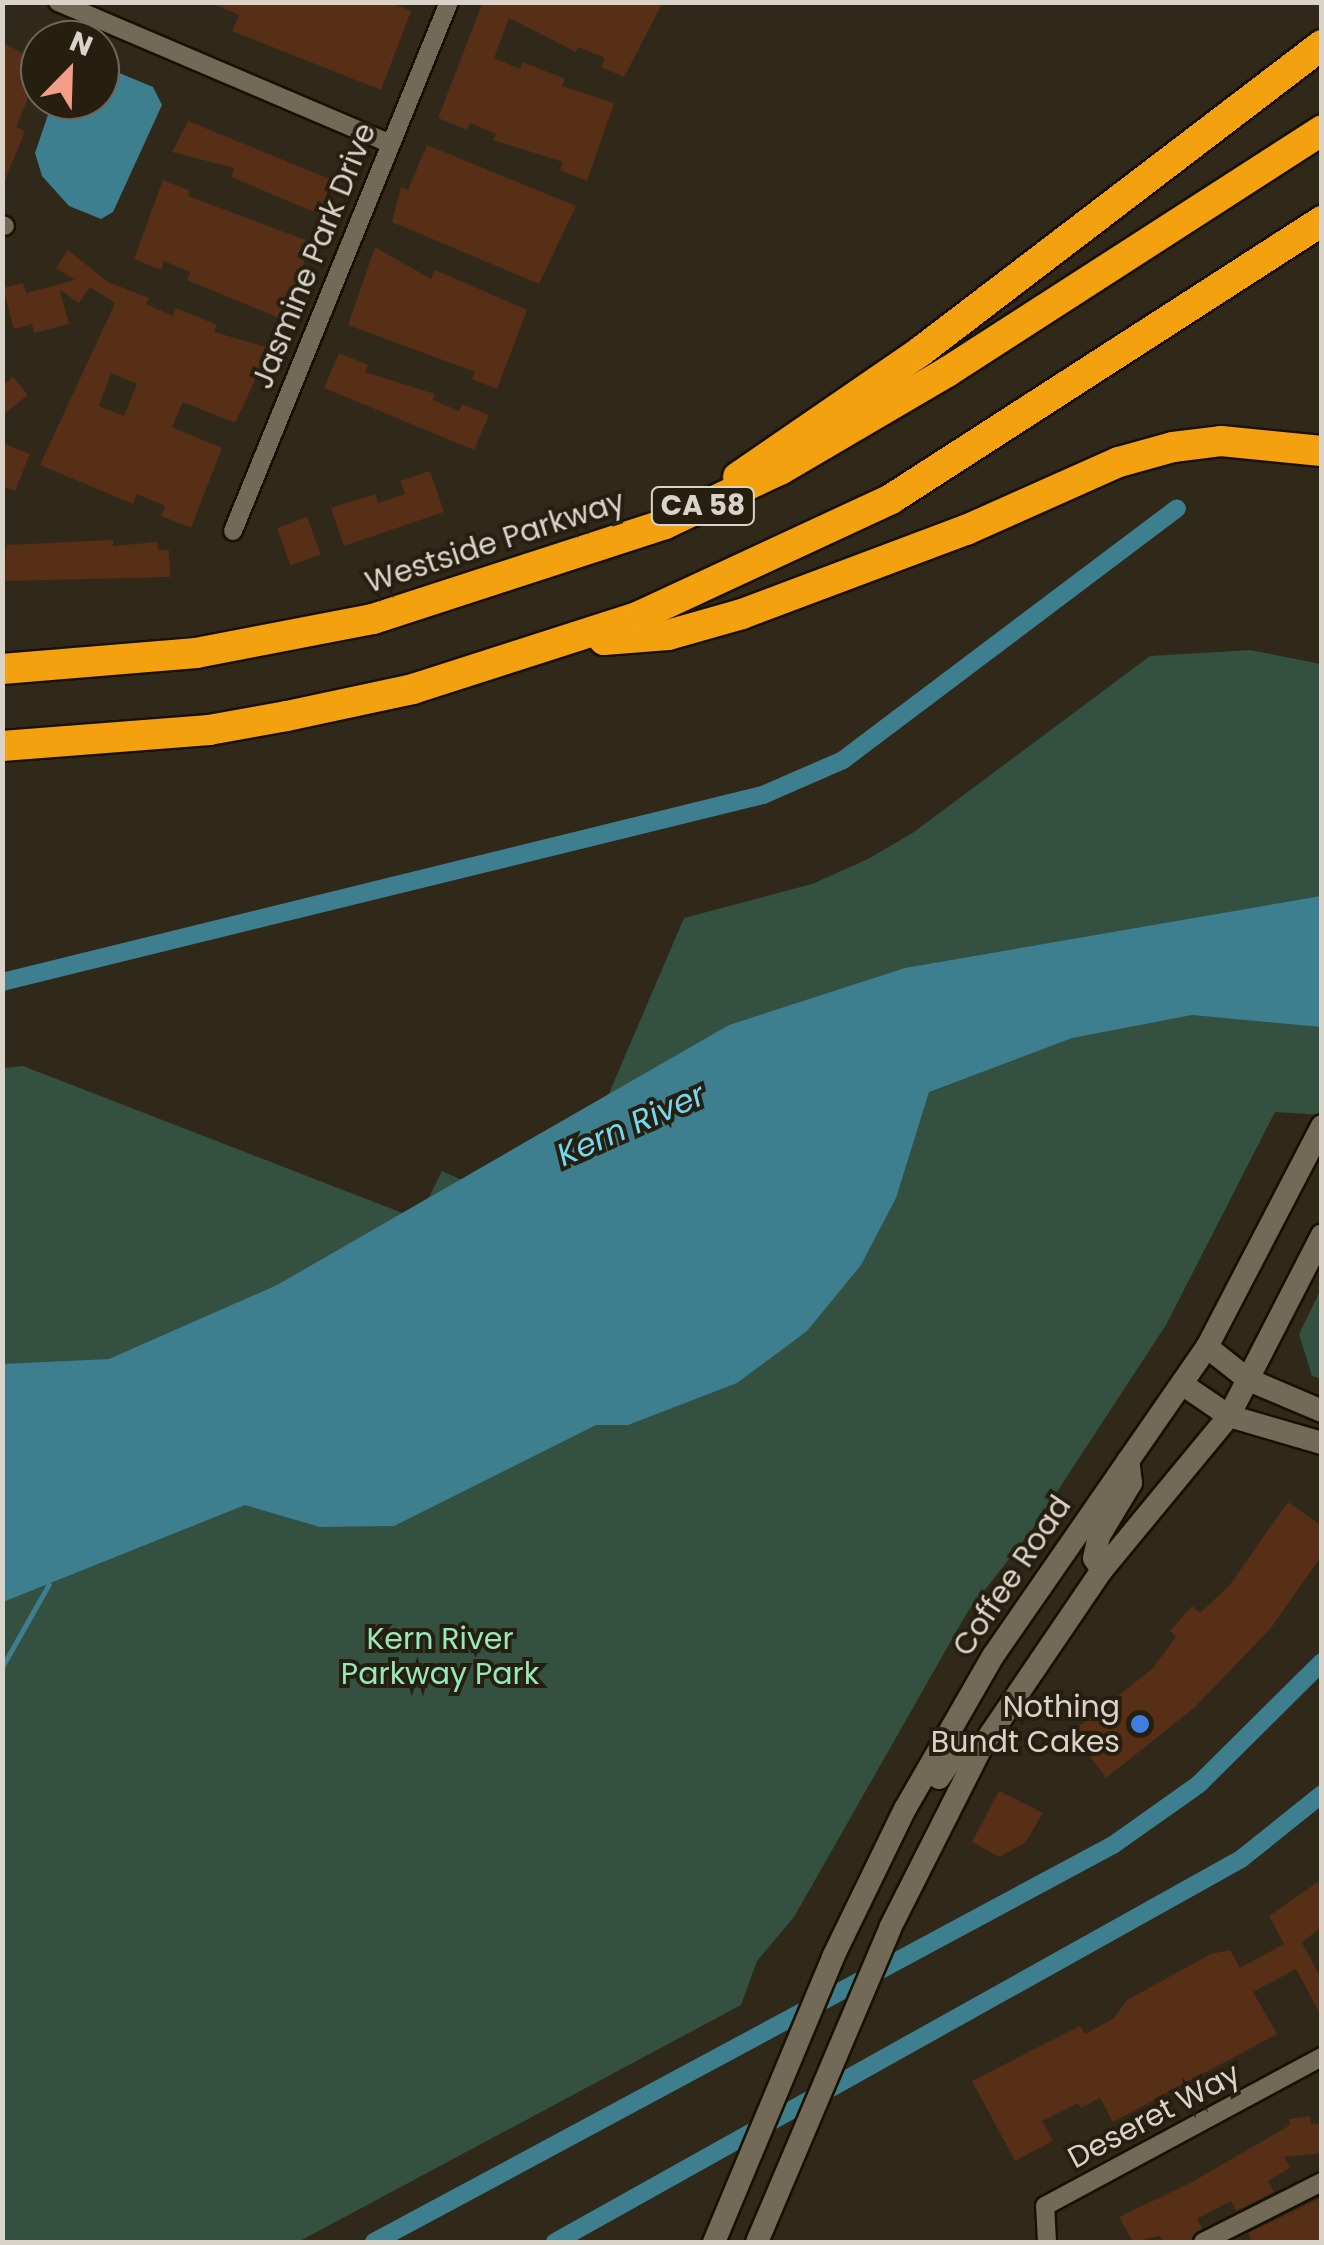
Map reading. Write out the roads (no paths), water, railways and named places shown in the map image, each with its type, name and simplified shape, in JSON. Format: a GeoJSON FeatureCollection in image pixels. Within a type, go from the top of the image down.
{"type":"FeatureCollection","features":[{"type":"Feature","properties":{"kind":"highway"},"geometry":{"type":"LineString","coordinates":[[666,524],[706,504],[775,447],[922,351],[1322,45]]}},
{"type":"Feature","properties":{"kind":"highway","name":"Westside Parkway"},"geometry":{"type":"LineString","coordinates":[[2,669],[196,652],[338,627],[522,575],[666,524],[780,470],[947,372],[1322,130]]}},
{"type":"Feature","properties":{"kind":"highway","name":"CA 58"},"geometry":{"type":"LineString","coordinates":[[2,746],[209,730],[413,689],[722,582],[891,499],[1322,221]]}},
{"type":"Feature","properties":{"kind":"highway"},"geometry":{"type":"LineString","coordinates":[[551,644],[668,635],[742,614],[966,530],[1119,462],[1173,446],[1221,441],[1322,450]]}},
{"type":"Feature","properties":{"kind":"main road","name":"Coffee Road"},"geometry":{"type":"LineString","coordinates":[[714,2242],[860,1898],[992,1656],[1207,1348],[1322,1126]]}},
{"type":"Feature","properties":{"kind":"main road"},"geometry":{"type":"LineString","coordinates":[[757,2242],[890,1928],[981,1748],[1102,1570],[1230,1416],[1322,1235]]}},
{"type":"Feature","properties":{"kind":"main road"},"geometry":{"type":"LineString","coordinates":[[1207,1348],[1249,1380],[1322,1410]]}},
{"type":"Feature","properties":{"kind":"main road"},"geometry":{"type":"LineString","coordinates":[[1182,1384],[1230,1416],[1322,1443]]}},
{"type":"Feature","properties":{"kind":"main road"},"geometry":{"type":"LineString","coordinates":[[1102,1570],[1094,1558],[1098,1536],[1131,1483],[1128,1460]]}},
{"type":"Feature","properties":{"kind":"main road"},"geometry":{"type":"LineString","coordinates":[[860,1898],[885,1880],[952,1755],[963,1743],[981,1748]]}},
{"type":"Feature","properties":{"kind":"street"},"geometry":{"type":"LineString","coordinates":[[58,2],[389,143]]}},
{"type":"Feature","properties":{"kind":"street","name":"Jasmine Park Drive"},"geometry":{"type":"LineString","coordinates":[[233,531],[448,2]]}},
{"type":"Feature","properties":{"kind":"street","name":"Deseret Way"},"geometry":{"type":"LineString","coordinates":[[1047,2242],[1045,2206],[1322,2057]]}},
{"type":"Feature","properties":{"kind":"street"},"geometry":{"type":"LineString","coordinates":[[1203,2242],[1322,2182]]}},
{"type":"Feature","properties":{"kind":"water"},"geometry":{"type":"Polygon","coordinates":[[[120,73],[153,87],[162,105],[113,212],[101,219],[69,206],[42,176],[35,153],[46,120],[120,120],[120,73]]]}},
{"type":"Feature","properties":{"kind":"water","name":"Kern River"},"geometry":{"type":"Polygon","coordinates":[[[1321,896],[1321,1027],[1192,1015],[1072,1038],[929,1092],[896,1198],[861,1265],[807,1331],[737,1383],[628,1425],[596,1425],[394,1526],[320,1527],[245,1505],[3,1602],[3,1364],[109,1359],[277,1285],[729,1025],[905,968],[1321,896]]]}},
{"type":"Feature","properties":{"kind":"waterway"},"geometry":{"type":"LineString","coordinates":[[2,982],[763,795],[843,760],[1177,508]]}},
{"type":"Feature","properties":{"kind":"waterway"},"geometry":{"type":"LineString","coordinates":[[2,1667],[49,1584]]}},
{"type":"Feature","properties":{"kind":"waterway"},"geometry":{"type":"LineString","coordinates":[[374,2242],[1113,1845],[1199,1784],[1322,1662]]}},
{"type":"Feature","properties":{"kind":"waterway"},"geometry":{"type":"LineString","coordinates":[[555,2242],[1241,1859],[1322,1794]]}},
{"type":"Feature","properties":{"kind":"place","name":"Nothing Bundt Cakes"},"geometry":{"type":"Point","coordinates":[1140,1724]}},
{"type":"Feature","properties":{"kind":"park label","name":"Kern River Parkway Park"},"geometry":{"type":"Point","coordinates":[440,1656]}}]}
